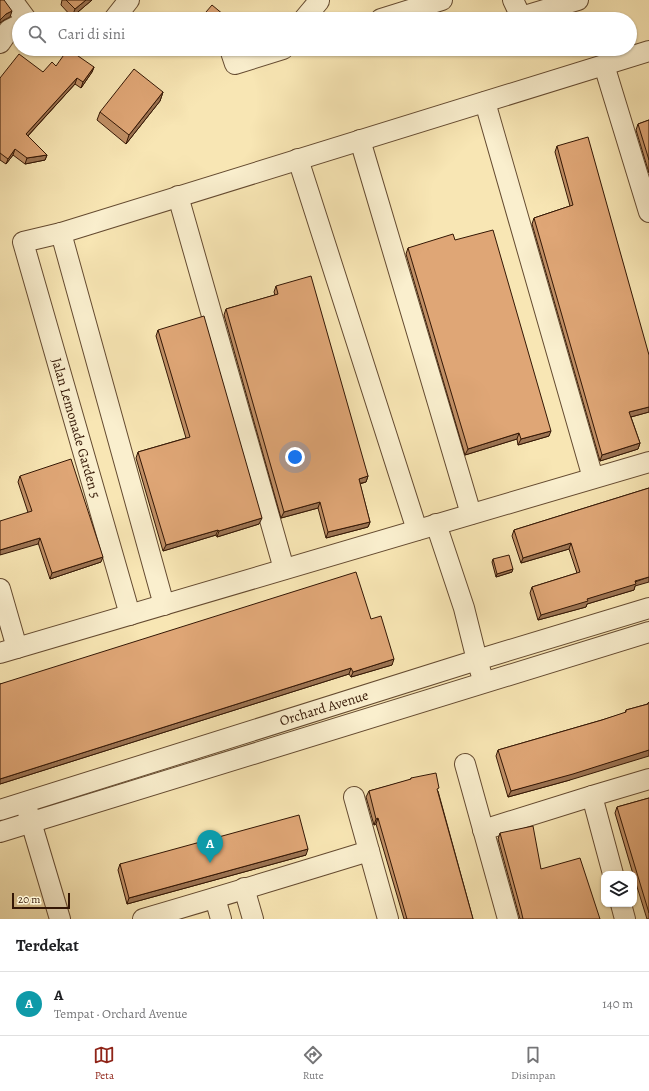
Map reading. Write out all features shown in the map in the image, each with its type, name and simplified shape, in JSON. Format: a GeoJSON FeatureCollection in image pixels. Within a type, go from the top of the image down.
{"type":"FeatureCollection","features":[{"type":"Feature","properties":{"kind":"street"},"geometry":{"type":"LineString","coordinates":[[12,0],[21,12]]}},
{"type":"Feature","properties":{"kind":"street"},"geometry":{"type":"LineString","coordinates":[[120,12],[129,0]]}},
{"type":"Feature","properties":{"kind":"street"},"geometry":{"type":"LineString","coordinates":[[399,12],[421,4],[442,0]]}},
{"type":"Feature","properties":{"kind":"street"},"geometry":{"type":"LineString","coordinates":[[513,0],[519,12]]}},
{"type":"Feature","properties":{"kind":"street"},"geometry":{"type":"LineString","coordinates":[[538,12],[578,0]]}},
{"type":"Feature","properties":{"kind":"street"},"geometry":{"type":"LineString","coordinates":[[310,12],[319,1]]}},
{"type":"Feature","properties":{"kind":"street"},"geometry":{"type":"LineString","coordinates":[[0,44],[9,30],[12,28]]}},
{"type":"Feature","properties":{"kind":"street"},"geometry":{"type":"LineString","coordinates":[[637,55],[649,51]]}},
{"type":"Feature","properties":{"kind":"street"},"geometry":{"type":"LineString","coordinates":[[232,56],[235,64],[260,56]]}},
{"type":"Feature","properties":{"kind":"street"},"geometry":{"type":"LineString","coordinates":[[164,604],[61,232],[633,56]]}},
{"type":"Feature","properties":{"kind":"street"},"geometry":{"type":"LineString","coordinates":[[604,65],[649,212]]}},
{"type":"Feature","properties":{"kind":"street"},"geometry":{"type":"LineString","coordinates":[[485,102],[593,478]]}},
{"type":"Feature","properties":{"kind":"street"},"geometry":{"type":"LineString","coordinates":[[360,140],[471,514]]}},
{"type":"Feature","properties":{"kind":"street"},"geometry":{"type":"LineString","coordinates":[[298,159],[417,530]]}},
{"type":"Feature","properties":{"kind":"street"},"geometry":{"type":"LineString","coordinates":[[178,196],[284,569]]}},
{"type":"Feature","properties":{"kind":"street","name":"Jalan Lemonade Garden 5"},"geometry":{"type":"LineString","coordinates":[[61,232],[23,242],[130,615]]}},
{"type":"Feature","properties":{"kind":"street"},"geometry":{"type":"LineString","coordinates":[[0,589],[8,650],[649,462]]}},
{"type":"Feature","properties":{"kind":"street"},"geometry":{"type":"LineString","coordinates":[[436,524],[464,608],[484,682]]}},
{"type":"Feature","properties":{"kind":"street","name":"Orchard Avenue"},"geometry":{"type":"LineString","coordinates":[[0,810],[477,660],[649,608]]}},
{"type":"Feature","properties":{"kind":"street","name":"Orchard Avenue"},"geometry":{"type":"LineString","coordinates":[[0,832],[649,632]]}},
{"type":"Feature","properties":{"kind":"street"},"geometry":{"type":"LineString","coordinates":[[465,764],[508,919]]}},
{"type":"Feature","properties":{"kind":"street"},"geometry":{"type":"LineString","coordinates":[[483,830],[649,779]]}},
{"type":"Feature","properties":{"kind":"street"},"geometry":{"type":"LineString","coordinates":[[592,796],[612,871]]}},
{"type":"Feature","properties":{"kind":"street"},"geometry":{"type":"LineString","coordinates":[[354,797],[388,919]]}},
{"type":"Feature","properties":{"kind":"street"},"geometry":{"type":"LineString","coordinates":[[25,802],[30,824],[60,919]]}},
{"type":"Feature","properties":{"kind":"street"},"geometry":{"type":"LineString","coordinates":[[143,919],[370,851]]}},
{"type":"Feature","properties":{"kind":"street"},"geometry":{"type":"LineString","coordinates":[[244,888],[253,919]]}},
{"type":"Feature","properties":{"kind":"street"},"geometry":{"type":"LineString","coordinates":[[215,898],[221,919]]}},
{"type":"Feature","properties":{"kind":"street"},"geometry":{"type":"LineString","coordinates":[[622,907],[625,919]]}},
{"type":"Feature","properties":{"kind":"building"},"geometry":{"type":"Polygon","coordinates":[[[0,0],[4,0],[12,11],[0,20],[0,0]]]}},
{"type":"Feature","properties":{"kind":"building"},"geometry":{"type":"Polygon","coordinates":[[[66,0],[86,0],[75,9],[66,0]]]}},
{"type":"Feature","properties":{"kind":"building"},"geometry":{"type":"Polygon","coordinates":[[[212,5],[220,12],[206,12],[212,5]]]}},
{"type":"Feature","properties":{"kind":"building"},"geometry":{"type":"Polygon","coordinates":[[[17,56],[22,56],[43,72],[52,62],[56,66],[63,56],[78,56],[94,67],[83,82],[77,78],[26,134],[47,155],[27,158],[15,149],[8,159],[0,153],[0,78],[17,56]]]}},
{"type":"Feature","properties":{"kind":"building"},"geometry":{"type":"Polygon","coordinates":[[[134,69],[163,92],[129,135],[100,112],[134,69]]]}},
{"type":"Feature","properties":{"kind":"building"},"geometry":{"type":"Polygon","coordinates":[[[649,120],[649,160],[638,124],[649,120]]]}},
{"type":"Feature","properties":{"kind":"building"},"geometry":{"type":"Polygon","coordinates":[[[588,137],[649,355],[649,407],[629,412],[640,443],[602,455],[534,218],[573,205],[557,146],[588,137]]]}},
{"type":"Feature","properties":{"kind":"building"},"geometry":{"type":"Polygon","coordinates":[[[493,230],[551,431],[521,439],[519,433],[468,449],[408,248],[453,234],[455,240],[493,230]]]}},
{"type":"Feature","properties":{"kind":"building"},"geometry":{"type":"Polygon","coordinates":[[[311,276],[368,476],[359,479],[370,522],[328,532],[320,502],[284,512],[226,309],[278,294],[276,286],[311,276]]]}},
{"type":"Feature","properties":{"kind":"building"},"geometry":{"type":"Polygon","coordinates":[[[204,316],[262,518],[166,545],[138,452],[190,437],[158,330],[204,316]]]}},
{"type":"Feature","properties":{"kind":"building"},"geometry":{"type":"Polygon","coordinates":[[[71,459],[103,557],[52,573],[40,538],[0,550],[0,521],[32,511],[20,476],[71,459]]]}},
{"type":"Feature","properties":{"kind":"building"},"geometry":{"type":"Polygon","coordinates":[[[649,488],[649,577],[635,581],[636,584],[587,599],[588,601],[541,615],[532,587],[580,572],[571,543],[523,558],[514,530],[649,488]]]}},
{"type":"Feature","properties":{"kind":"building"},"geometry":{"type":"Polygon","coordinates":[[[509,555],[513,569],[497,574],[493,559],[509,555]]]}},
{"type":"Feature","properties":{"kind":"building"},"geometry":{"type":"Polygon","coordinates":[[[356,572],[371,619],[381,616],[394,659],[353,672],[351,668],[0,779],[0,684],[356,572]]]}},
{"type":"Feature","properties":{"kind":"building"},"geometry":{"type":"Polygon","coordinates":[[[649,702],[649,750],[573,774],[511,791],[498,750],[602,720],[626,712],[626,710],[648,704],[649,702]]]}},
{"type":"Feature","properties":{"kind":"building"},"geometry":{"type":"Polygon","coordinates":[[[436,773],[439,788],[437,789],[473,919],[407,919],[378,818],[376,819],[369,791],[411,778],[436,773]]]}},
{"type":"Feature","properties":{"kind":"building"},"geometry":{"type":"Polygon","coordinates":[[[649,798],[649,913],[637,871],[617,807],[649,798]]]}},
{"type":"Feature","properties":{"kind":"building"},"geometry":{"type":"Polygon","coordinates":[[[299,815],[308,849],[129,898],[120,864],[299,815]]]}},
{"type":"Feature","properties":{"kind":"building"},"geometry":{"type":"Polygon","coordinates":[[[533,826],[541,869],[580,858],[600,919],[523,919],[500,833],[533,826]]]}},
{"type":"Feature","properties":{"kind":"place","name":"A"},"geometry":{"type":"Point","coordinates":[210,863]}}]}
